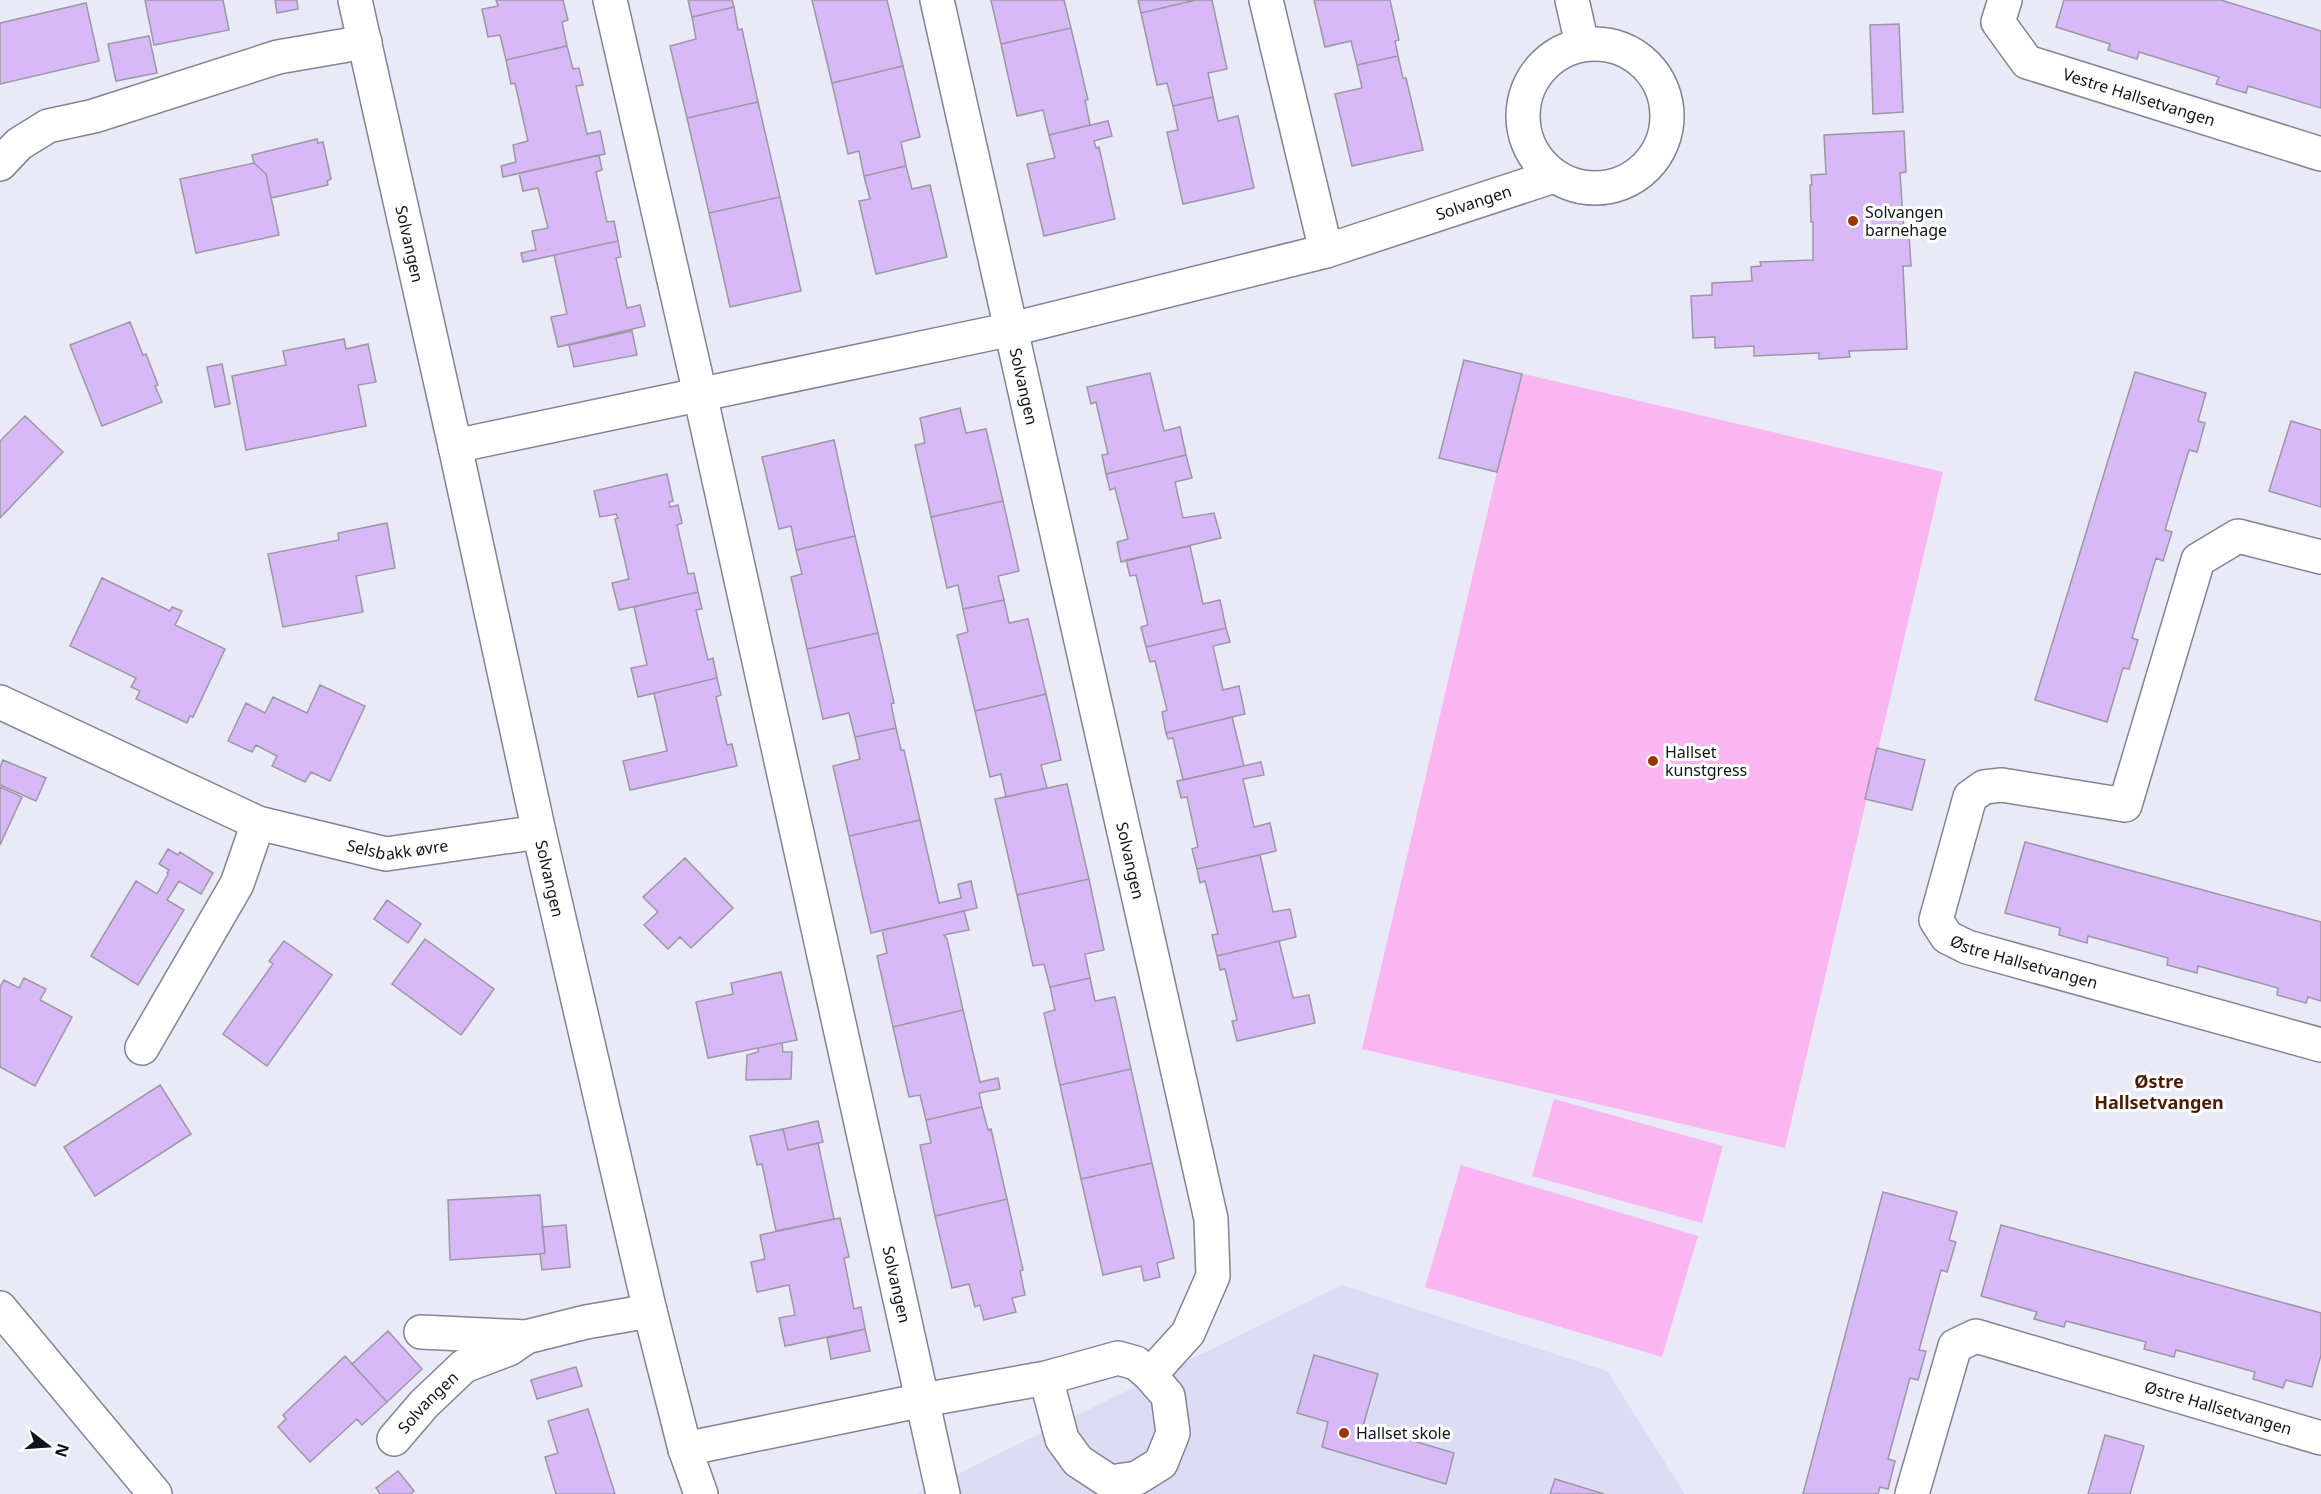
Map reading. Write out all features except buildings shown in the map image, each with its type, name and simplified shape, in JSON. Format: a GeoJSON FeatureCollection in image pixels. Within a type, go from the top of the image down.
{"type":"FeatureCollection","features":[{"type":"Feature","properties":{"kind":"street","name":"Solvangen"},"geometry":{"type":"LineString","coordinates":[[355,0],[539,832],[650,1311],[685,1449],[701,1494]]}},
{"type":"Feature","properties":{"kind":"street","name":"Solvangen"},"geometry":{"type":"LineString","coordinates":[[610,0],[700,394],[943,1494]]}},
{"type":"Feature","properties":{"kind":"street","name":"Solvangen"},"geometry":{"type":"LineString","coordinates":[[937,0],[1211,1219],[1213,1276],[1188,1333],[1150,1375]]}},
{"type":"Feature","properties":{"kind":"street"},"geometry":{"type":"LineString","coordinates":[[1266,0],[1326,251]]}},
{"type":"Feature","properties":{"kind":"street"},"geometry":{"type":"LineString","coordinates":[[1572,0],[1582,44]]}},
{"type":"Feature","properties":{"kind":"street","name":"Vestre Hallsetvangen"},"geometry":{"type":"LineString","coordinates":[[2005,0],[1998,22],[2027,62],[2321,154]]}},
{"type":"Feature","properties":{"kind":"street"},"geometry":{"type":"LineString","coordinates":[[0,165],[19,144],[48,126],[94,116],[278,57],[365,42]]}},
{"type":"Feature","properties":{"kind":"street"},"geometry":{"type":"LineString","coordinates":[[1582,44],[1612,46],[1633,55],[1651,70],[1662,90],[1667,112],[1665,135],[1655,156],[1640,173],[1620,184],[1598,189],[1575,186],[1554,176],[1538,161],[1527,142],[1522,120],[1525,98],[1534,77],[1548,61],[1567,49],[1582,44]]}},
{"type":"Feature","properties":{"kind":"street","name":"Solvangen"},"geometry":{"type":"LineString","coordinates":[[455,446],[1012,329],[1326,251],[1554,176]]}},
{"type":"Feature","properties":{"kind":"street","name":"Østre Hallsetvangen"},"geometry":{"type":"LineString","coordinates":[[2321,557],[2238,536],[2198,560],[2125,805],[2002,785],[1984,787],[1970,797],[1936,920],[1947,938],[1967,947],[2321,1045]]}},
{"type":"Feature","properties":{"kind":"street","name":"Selsbakk øvre"},"geometry":{"type":"LineString","coordinates":[[0,702],[258,823],[386,854],[539,832]]}},
{"type":"Feature","properties":{"kind":"street"},"geometry":{"type":"LineString","coordinates":[[142,1048],[237,884],[258,823]]}},
{"type":"Feature","properties":{"kind":"street"},"geometry":{"type":"LineString","coordinates":[[0,1308],[154,1494]]}},
{"type":"Feature","properties":{"kind":"street","name":"Solvangen"},"geometry":{"type":"LineString","coordinates":[[421,1332],[526,1337],[586,1322],[650,1311]]}},
{"type":"Feature","properties":{"kind":"street","name":"Østre Hallsetvangen"},"geometry":{"type":"LineString","coordinates":[[1912,1494],[1955,1346],[1976,1336],[2321,1438]]}},
{"type":"Feature","properties":{"kind":"street","name":"Solvangen"},"geometry":{"type":"LineString","coordinates":[[394,1439],[424,1404],[464,1366],[509,1349],[526,1337]]}},
{"type":"Feature","properties":{"kind":"street"},"geometry":{"type":"LineString","coordinates":[[685,1449],[923,1400],[1046,1378],[1118,1358],[1136,1363],[1168,1396],[1173,1433],[1161,1463],[1137,1478],[1110,1482],[1078,1461],[1062,1438],[1046,1378]]}},
{"type":"Feature","properties":{"kind":"shaded area","name":"Hallset kunstgress"},"geometry":{"type":"Polygon","coordinates":[[[1520,373],[1943,472],[1785,1148],[1362,1049],[1520,373]]]}},
{"type":"Feature","properties":{"kind":"shaded area"},"geometry":{"type":"Polygon","coordinates":[[[1554,1099],[1723,1146],[1702,1223],[1532,1176],[1554,1099]]]}},
{"type":"Feature","properties":{"kind":"shaded area"},"geometry":{"type":"Polygon","coordinates":[[[1461,1165],[1698,1236],[1662,1357],[1425,1287],[1461,1165]]]}},
{"type":"Feature","properties":{"kind":"shaded area","name":"Hallset skole"},"geometry":{"type":"Polygon","coordinates":[[[1342,1285],[1607,1371],[1685,1494],[917,1494],[1342,1285]]]}},
{"type":"Feature","properties":{"kind":"place","name":"Solvangen barnehage"},"geometry":{"type":"Point","coordinates":[1853,221]}},
{"type":"Feature","properties":{"kind":"place","name":"Hallset kunstgress"},"geometry":{"type":"Point","coordinates":[1653,761]}},
{"type":"Feature","properties":{"kind":"place","name":"Hallset skole"},"geometry":{"type":"Point","coordinates":[1344,1433]}},
{"type":"Feature","properties":{"kind":"district","name":"Østre Hallsetvangen"},"geometry":{"type":"Point","coordinates":[2159,1092]}}]}
